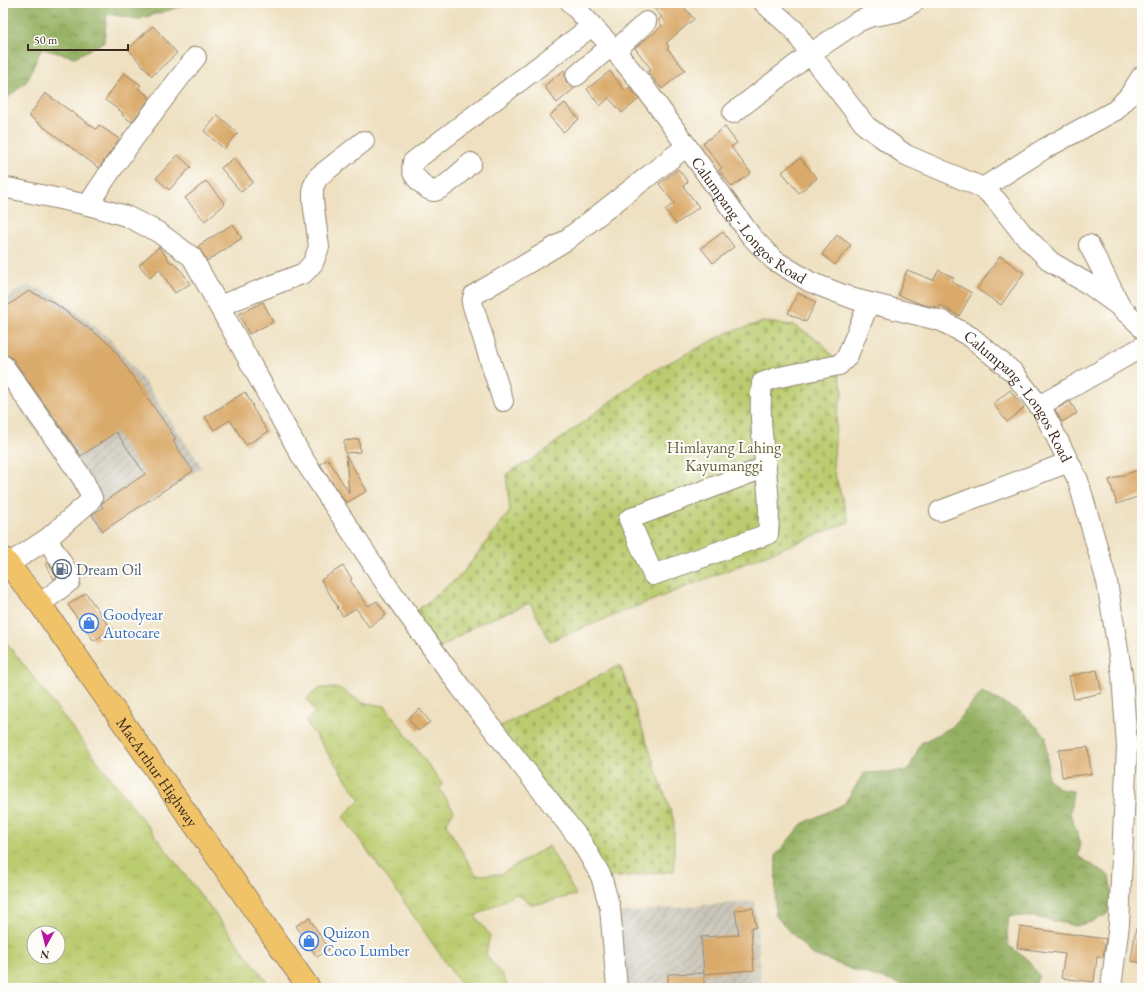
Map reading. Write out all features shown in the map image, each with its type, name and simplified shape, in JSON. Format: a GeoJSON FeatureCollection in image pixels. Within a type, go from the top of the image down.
{"type":"FeatureCollection","features":[{"type":"Feature","properties":{"kind":"highway","name":"MacArthur Highway"},"geometry":{"type":"LineString","coordinates":[[5,562],[40,604],[309,988]]}},
{"type":"Feature","properties":{"kind":"street","name":"Calumpang - Longos Road"},"geometry":{"type":"LineString","coordinates":[[571,3],[613,49],[643,85],[751,236],[774,260],[810,282],[854,299],[942,321],[971,337],[1013,372],[1039,406],[1078,480],[1107,582],[1122,675],[1127,747],[1119,924],[1111,988]]}},
{"type":"Feature","properties":{"kind":"street"},"geometry":{"type":"LineString","coordinates":[[764,3],[794,30],[810,54],[866,126],[906,155],[983,188],[996,200],[1022,233],[1051,262],[1090,285],[1120,306],[1142,328]]}},
{"type":"Feature","properties":{"kind":"street"},"geometry":{"type":"LineString","coordinates":[[733,113],[810,54],[857,22],[869,17],[896,12],[913,3]]}},
{"type":"Feature","properties":{"kind":"street"},"geometry":{"type":"LineString","coordinates":[[576,76],[613,49],[646,22]]}},
{"type":"Feature","properties":{"kind":"street"},"geometry":{"type":"LineString","coordinates":[[471,163],[440,189],[434,191],[427,188],[413,174],[411,168],[413,162],[592,26]]}},
{"type":"Feature","properties":{"kind":"street"},"geometry":{"type":"LineString","coordinates":[[88,205],[110,171],[154,110],[196,57]]}},
{"type":"Feature","properties":{"kind":"street"},"geometry":{"type":"LineString","coordinates":[[983,188],[1044,149],[1116,110],[1129,96],[1142,76]]}},
{"type":"Feature","properties":{"kind":"street"},"geometry":{"type":"LineString","coordinates":[[218,306],[304,272],[313,263],[319,247],[313,201],[313,187],[318,177],[364,141]]}},
{"type":"Feature","properties":{"kind":"street"},"geometry":{"type":"LineString","coordinates":[[503,401],[472,303],[474,295],[565,241],[687,146]]}},
{"type":"Feature","properties":{"kind":"street"},"geometry":{"type":"LineString","coordinates":[[3,187],[88,205],[126,216],[158,232],[192,257],[302,457],[388,587],[461,688],[584,847],[601,876],[610,908],[617,988]]}},
{"type":"Feature","properties":{"kind":"street"},"geometry":{"type":"LineString","coordinates":[[1089,245],[1120,306]]}},
{"type":"Feature","properties":{"kind":"street"},"geometry":{"type":"LineString","coordinates":[[766,467],[629,519],[653,576],[768,534],[770,514],[766,467],[760,403],[762,383],[776,378],[839,365],[846,357],[869,303]]}},
{"type":"Feature","properties":{"kind":"street"},"geometry":{"type":"LineString","coordinates":[[1039,406],[1142,347]]}},
{"type":"Feature","properties":{"kind":"street"},"geometry":{"type":"LineString","coordinates":[[3,365],[83,479],[92,498],[47,539],[5,562]]}},
{"type":"Feature","properties":{"kind":"street"},"geometry":{"type":"LineString","coordinates":[[940,510],[1069,462]]}},
{"type":"Feature","properties":{"kind":"street"},"geometry":{"type":"LineString","coordinates":[[40,604],[70,581],[70,576],[47,539]]}},
{"type":"Feature","properties":{"kind":"shaded area"},"geometry":{"type":"Polygon","coordinates":[[[28,285],[56,296],[110,339],[144,381],[202,467],[101,533],[85,509],[89,506],[24,414],[3,380],[3,300],[28,285]]]}},
{"type":"Feature","properties":{"kind":"shaded area"},"geometry":{"type":"Polygon","coordinates":[[[755,901],[761,982],[804,988],[622,988],[614,913],[755,901]]]}},
{"type":"Feature","properties":{"kind":"green space"},"geometry":{"type":"Polygon","coordinates":[[[3,3],[187,3],[186,5],[139,19],[107,14],[104,42],[75,57],[41,49],[27,81],[3,102],[3,3]]]}},
{"type":"Feature","properties":{"kind":"green space","name":"Himlayang Lahing Kayumanggi"},"geometry":{"type":"Polygon","coordinates":[[[763,322],[793,325],[820,341],[834,358],[843,391],[837,415],[833,468],[849,522],[550,641],[530,603],[476,625],[439,649],[414,613],[461,575],[510,511],[506,474],[538,456],[647,374],[729,332],[763,322]]]}},
{"type":"Feature","properties":{"kind":"green space"},"geometry":{"type":"Polygon","coordinates":[[[3,638],[272,988],[3,988],[3,638]]]}},
{"type":"Feature","properties":{"kind":"green space"},"geometry":{"type":"Polygon","coordinates":[[[620,665],[674,821],[674,871],[608,878],[497,728],[620,665]]]}},
{"type":"Feature","properties":{"kind":"green space"},"geometry":{"type":"Polygon","coordinates":[[[320,688],[339,688],[363,703],[385,706],[443,785],[439,788],[454,811],[446,824],[476,875],[501,874],[549,846],[576,895],[533,905],[516,894],[475,916],[490,935],[486,955],[503,976],[508,988],[463,988],[393,886],[343,817],[360,799],[306,722],[315,712],[307,698],[320,688]]]}},
{"type":"Feature","properties":{"kind":"green space"},"geometry":{"type":"Polygon","coordinates":[[[982,692],[1021,712],[1046,736],[1048,779],[1060,789],[1073,791],[1070,814],[1081,843],[1078,856],[1109,876],[1112,893],[1107,914],[1094,921],[1076,926],[1035,917],[1009,916],[1007,933],[1008,945],[1028,960],[1039,975],[1034,988],[911,988],[857,971],[811,954],[775,915],[776,855],[802,824],[844,804],[864,773],[908,771],[921,743],[952,727],[982,692]]]}},
{"type":"Feature","properties":{"kind":"building"},"geometry":{"type":"Polygon","coordinates":[[[649,3],[681,3],[694,19],[666,43],[669,47],[667,48],[685,70],[662,89],[648,72],[651,69],[635,48],[662,26],[658,20],[662,17],[649,3]]]}},
{"type":"Feature","properties":{"kind":"building"},"geometry":{"type":"Polygon","coordinates":[[[153,26],[177,53],[152,76],[128,49],[153,26]]]}},
{"type":"Feature","properties":{"kind":"building"},"geometry":{"type":"Polygon","coordinates":[[[564,70],[567,83],[572,87],[576,87],[557,103],[544,86],[564,70]]]}},
{"type":"Feature","properties":{"kind":"building"},"geometry":{"type":"Polygon","coordinates":[[[610,71],[625,91],[629,87],[639,99],[622,113],[609,98],[600,106],[587,89],[610,71]]]}},
{"type":"Feature","properties":{"kind":"building"},"geometry":{"type":"Polygon","coordinates":[[[124,73],[141,85],[138,88],[150,97],[132,122],[122,115],[123,113],[105,100],[124,73]]]}},
{"type":"Feature","properties":{"kind":"building"},"geometry":{"type":"Polygon","coordinates":[[[45,93],[96,129],[99,125],[119,139],[99,168],[29,116],[45,93]]]}},
{"type":"Feature","properties":{"kind":"building"},"geometry":{"type":"Polygon","coordinates":[[[565,103],[579,119],[563,132],[549,116],[565,103]]]}},
{"type":"Feature","properties":{"kind":"building"},"geometry":{"type":"Polygon","coordinates":[[[218,115],[238,133],[224,149],[204,131],[218,115]]]}},
{"type":"Feature","properties":{"kind":"building"},"geometry":{"type":"Polygon","coordinates":[[[725,127],[737,143],[731,147],[751,173],[732,187],[719,170],[722,168],[703,143],[725,127]]]}},
{"type":"Feature","properties":{"kind":"building"},"geometry":{"type":"Polygon","coordinates":[[[178,155],[191,167],[169,190],[156,178],[178,155]]]}},
{"type":"Feature","properties":{"kind":"building"},"geometry":{"type":"Polygon","coordinates":[[[234,158],[253,182],[241,192],[221,168],[234,158]]]}},
{"type":"Feature","properties":{"kind":"building"},"geometry":{"type":"Polygon","coordinates":[[[800,158],[817,178],[799,193],[782,172],[800,158]]]}},
{"type":"Feature","properties":{"kind":"building"},"geometry":{"type":"Polygon","coordinates":[[[678,169],[688,182],[683,186],[699,207],[676,224],[665,210],[674,203],[659,184],[678,169]]]}},
{"type":"Feature","properties":{"kind":"building"},"geometry":{"type":"Polygon","coordinates":[[[206,181],[225,204],[205,221],[185,198],[206,181]]]}},
{"type":"Feature","properties":{"kind":"building"},"geometry":{"type":"Polygon","coordinates":[[[233,224],[242,238],[207,261],[198,246],[233,224]]]}},
{"type":"Feature","properties":{"kind":"building"},"geometry":{"type":"Polygon","coordinates":[[[723,232],[734,247],[713,263],[701,248],[723,232]]]}},
{"type":"Feature","properties":{"kind":"building"},"geometry":{"type":"Polygon","coordinates":[[[837,235],[851,245],[835,265],[822,254],[837,235]]]}},
{"type":"Feature","properties":{"kind":"building"},"geometry":{"type":"Polygon","coordinates":[[[159,247],[171,263],[173,262],[183,273],[190,284],[175,293],[159,269],[150,278],[139,265],[159,247]]]}},
{"type":"Feature","properties":{"kind":"building"},"geometry":{"type":"Polygon","coordinates":[[[1000,256],[1024,273],[1001,305],[977,289],[1000,256]]]}},
{"type":"Feature","properties":{"kind":"building"},"geometry":{"type":"Polygon","coordinates":[[[907,270],[933,280],[939,270],[954,278],[952,282],[972,293],[959,316],[940,305],[939,308],[921,304],[898,295],[907,270]]]}},
{"type":"Feature","properties":{"kind":"building"},"geometry":{"type":"Polygon","coordinates":[[[29,291],[53,302],[111,345],[176,439],[173,441],[193,471],[103,531],[92,515],[103,507],[101,505],[102,503],[145,474],[116,432],[81,456],[12,358],[3,353],[3,309],[29,291]]]}},
{"type":"Feature","properties":{"kind":"building"},"geometry":{"type":"Polygon","coordinates":[[[798,293],[816,302],[806,322],[788,313],[798,293]]]}},
{"type":"Feature","properties":{"kind":"building"},"geometry":{"type":"Polygon","coordinates":[[[263,302],[273,322],[249,334],[239,314],[263,302]]]}},
{"type":"Feature","properties":{"kind":"building"},"geometry":{"type":"Polygon","coordinates":[[[1010,390],[1024,408],[1007,422],[993,404],[1010,390]]]}},
{"type":"Feature","properties":{"kind":"building"},"geometry":{"type":"Polygon","coordinates":[[[245,392],[253,406],[252,407],[268,432],[246,445],[230,420],[214,430],[205,417],[245,392]]]}},
{"type":"Feature","properties":{"kind":"building"},"geometry":{"type":"Polygon","coordinates":[[[1070,401],[1077,413],[1062,422],[1055,410],[1070,401]]]}},
{"type":"Feature","properties":{"kind":"building"},"geometry":{"type":"Polygon","coordinates":[[[359,439],[360,452],[345,453],[344,441],[359,439]]]}},
{"type":"Feature","properties":{"kind":"building"},"geometry":{"type":"Polygon","coordinates":[[[346,455],[367,491],[346,503],[320,464],[328,459],[349,493],[346,455]]]}},
{"type":"Feature","properties":{"kind":"building"},"geometry":{"type":"Polygon","coordinates":[[[1138,470],[1142,482],[1142,495],[1117,504],[1109,480],[1138,470]]]}},
{"type":"Feature","properties":{"kind":"building"},"geometry":{"type":"Polygon","coordinates":[[[48,562],[57,577],[54,579],[45,564],[48,562]]]}},
{"type":"Feature","properties":{"kind":"building"},"geometry":{"type":"Polygon","coordinates":[[[343,566],[352,579],[350,580],[368,606],[377,601],[386,615],[369,627],[356,608],[343,616],[321,580],[343,566]]]}},
{"type":"Feature","properties":{"kind":"building"},"geometry":{"type":"Polygon","coordinates":[[[86,593],[111,629],[94,641],[68,605],[86,593]]]}},
{"type":"Feature","properties":{"kind":"building"},"geometry":{"type":"Polygon","coordinates":[[[1097,670],[1102,693],[1074,699],[1069,676],[1097,670]]]}},
{"type":"Feature","properties":{"kind":"building"},"geometry":{"type":"Polygon","coordinates":[[[420,709],[430,722],[418,731],[408,718],[420,709]]]}},
{"type":"Feature","properties":{"kind":"building"},"geometry":{"type":"Polygon","coordinates":[[[1088,747],[1091,774],[1062,777],[1059,750],[1088,747]]]}},
{"type":"Feature","properties":{"kind":"building"},"geometry":{"type":"Polygon","coordinates":[[[753,908],[756,927],[751,928],[754,970],[704,974],[704,988],[668,988],[668,974],[704,973],[701,937],[739,935],[735,910],[753,908]]]}},
{"type":"Feature","properties":{"kind":"building"},"geometry":{"type":"Polygon","coordinates":[[[309,918],[329,949],[317,957],[296,926],[309,918]]]}},
{"type":"Feature","properties":{"kind":"building"},"geometry":{"type":"Polygon","coordinates":[[[1020,927],[1106,939],[1103,957],[1097,957],[1094,982],[1061,978],[1065,954],[1017,948],[1020,927]]]}},
{"type":"Feature","properties":{"kind":"building"},"geometry":{"type":"Polygon","coordinates":[[[1136,928],[1142,929],[1142,963],[1131,961],[1136,928]]]}},
{"type":"Feature","properties":{"kind":"place","name":"Dream Oil"},"geometry":{"type":"Point","coordinates":[62,569]}},
{"type":"Feature","properties":{"kind":"place","name":"Goodyear Autocare"},"geometry":{"type":"Point","coordinates":[89,623]}},
{"type":"Feature","properties":{"kind":"place","name":"Quizon Coco Lumber"},"geometry":{"type":"Point","coordinates":[309,941]}}]}
